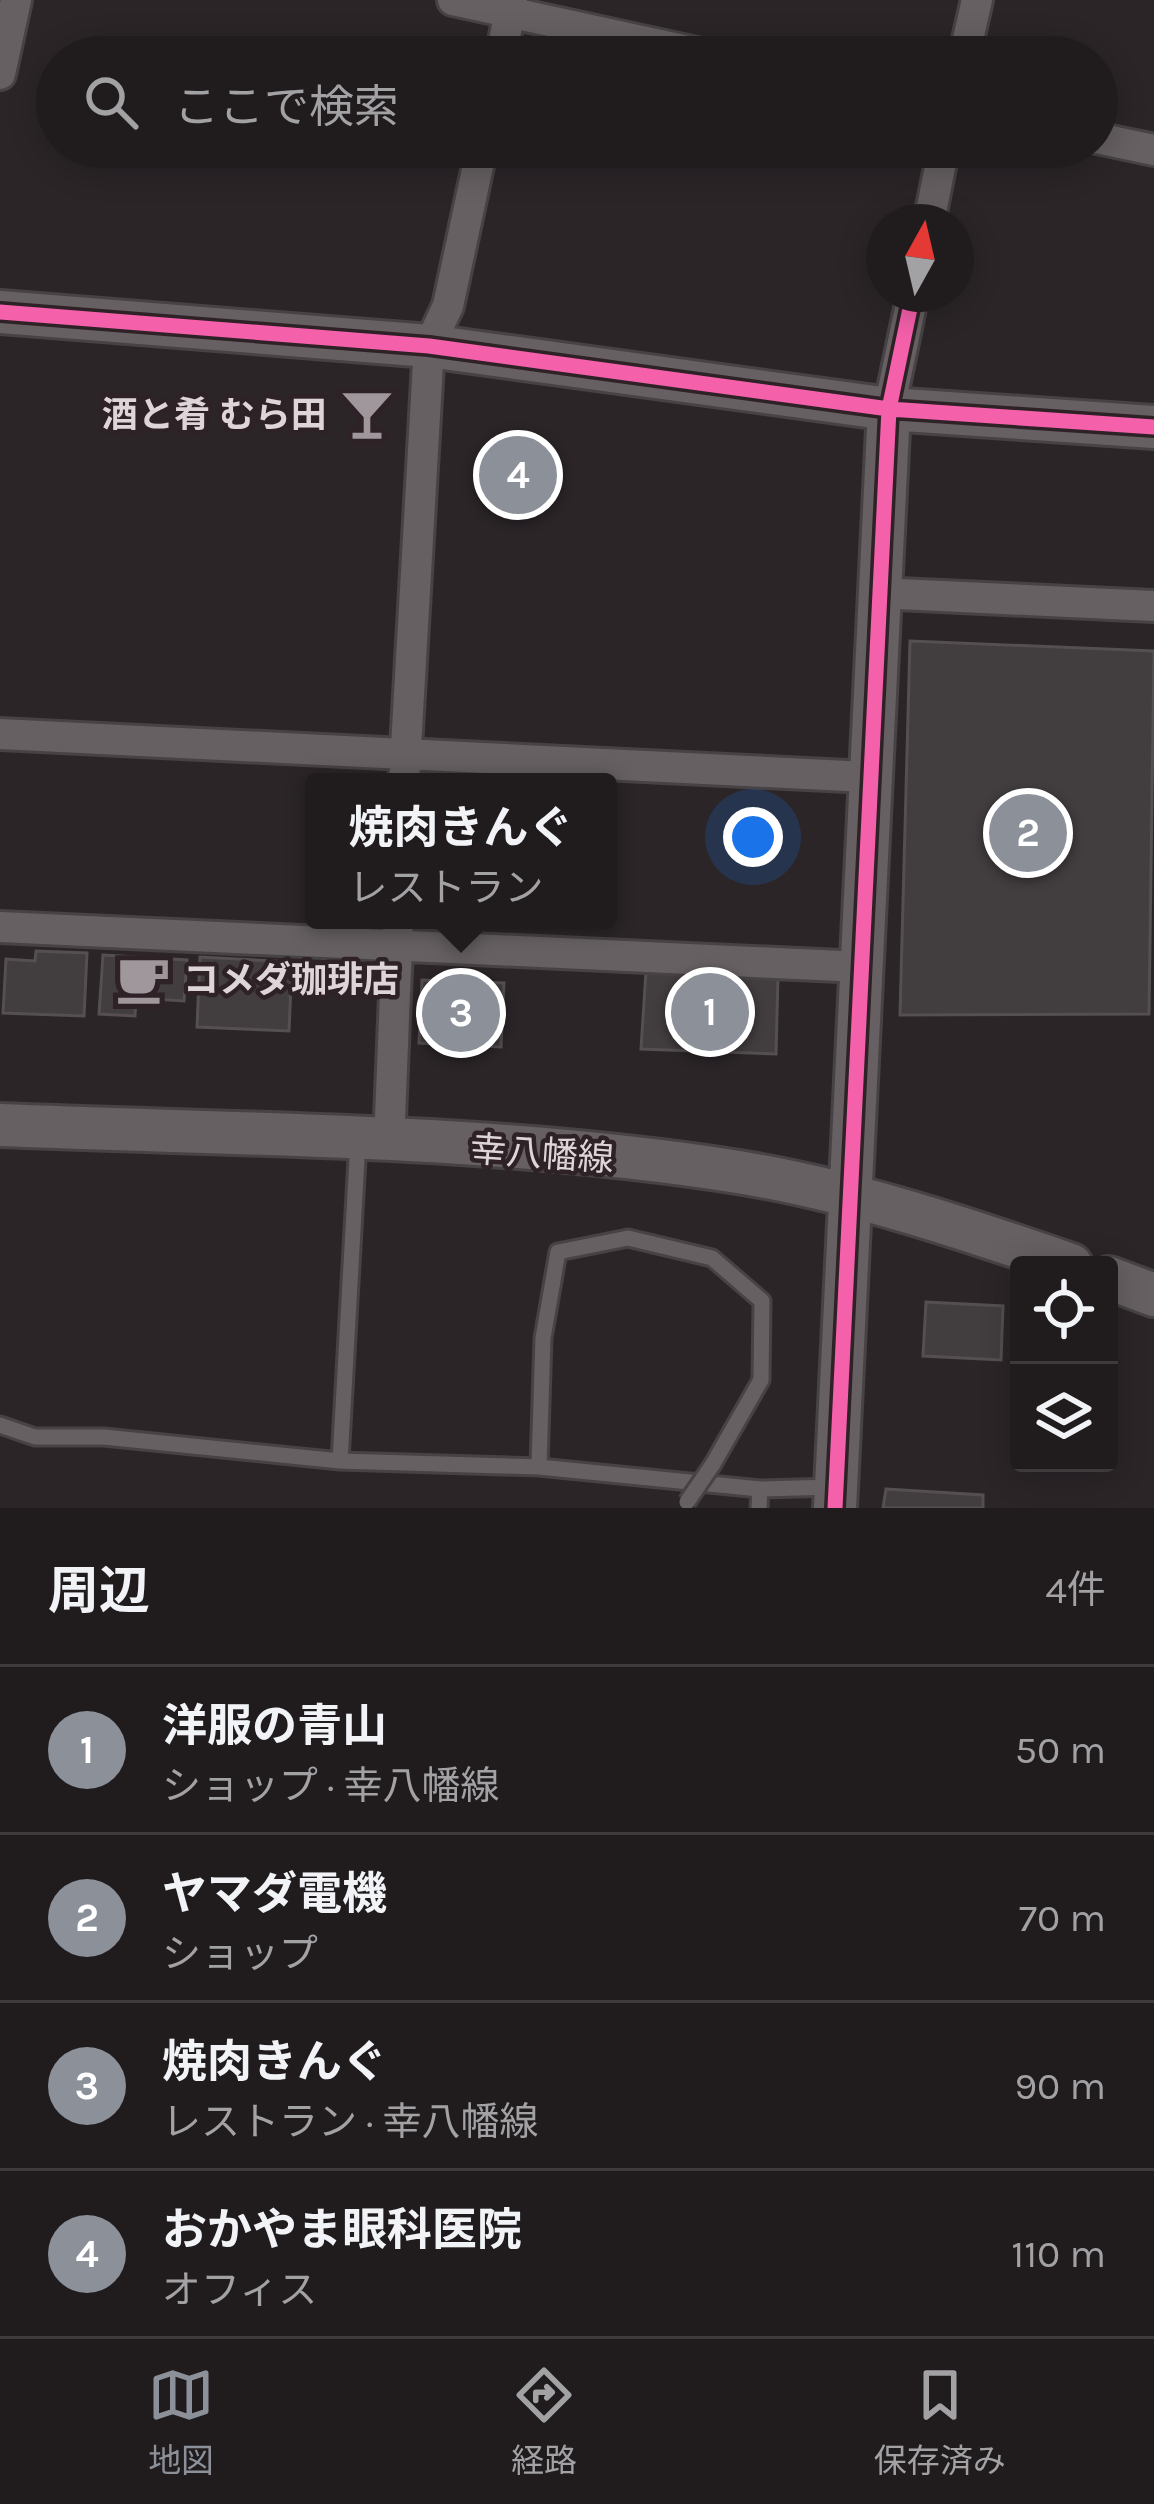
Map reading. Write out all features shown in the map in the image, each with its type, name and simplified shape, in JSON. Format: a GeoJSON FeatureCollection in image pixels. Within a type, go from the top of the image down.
{"type":"FeatureCollection","features":[{"type":"Feature","properties":{"kind":"street"},"geometry":{"type":"LineString","coordinates":[[0,74],[16,0]]}},
{"type":"Feature","properties":{"kind":"street"},"geometry":{"type":"LineString","coordinates":[[453,0],[511,6],[632,36]]}},
{"type":"Feature","properties":{"kind":"street"},"geometry":{"type":"LineString","coordinates":[[969,36],[977,0]]}},
{"type":"Feature","properties":{"kind":"street"},"geometry":{"type":"LineString","coordinates":[[505,36],[511,6]]}},
{"type":"Feature","properties":{"kind":"street"},"geometry":{"type":"LineString","coordinates":[[1118,142],[1154,150]]}},
{"type":"Feature","properties":{"kind":"street"},"geometry":{"type":"LineString","coordinates":[[405,769],[429,346],[448,306],[478,168]]}},
{"type":"Feature","properties":{"kind":"street"},"geometry":{"type":"LineString","coordinates":[[932,204],[940,168]]}},
{"type":"Feature","properties":{"kind":"street"},"geometry":{"type":"LineString","coordinates":[[835,1497],[877,592],[889,409],[909,312]]}},
{"type":"Feature","properties":{"kind":"street"},"geometry":{"type":"LineString","coordinates":[[0,313],[429,346],[889,409],[1154,427]]}},
{"type":"Feature","properties":{"kind":"street"},"geometry":{"type":"LineString","coordinates":[[877,592],[1154,606]]}},
{"type":"Feature","properties":{"kind":"street"},"geometry":{"type":"LineString","coordinates":[[0,734],[405,769],[867,777]]}},
{"type":"Feature","properties":{"kind":"street"},"geometry":{"type":"LineString","coordinates":[[0,927],[398,933],[862,967]]}},
{"type":"Feature","properties":{"kind":"street"},"geometry":{"type":"LineString","coordinates":[[374,1142],[398,933]]}},
{"type":"Feature","properties":{"kind":"street","name":"幸八幡線"},"geometry":{"type":"LineString","coordinates":[[0,1125],[602,1156],[741,1173],[954,1225],[1045,1256]]}},
{"type":"Feature","properties":{"kind":"street"},"geometry":{"type":"LineString","coordinates":[[1118,1281],[1154,1295]]}},
{"type":"Feature","properties":{"kind":"lane"},"geometry":{"type":"LineString","coordinates":[[340,1461],[374,1142]]}},
{"type":"Feature","properties":{"kind":"lane"},"geometry":{"type":"LineString","coordinates":[[539,1467],[543,1338],[558,1252],[628,1238],[712,1258],[762,1301],[760,1379],[685,1505]]}},
{"type":"Feature","properties":{"kind":"lane"},"geometry":{"type":"LineString","coordinates":[[0,1425],[35,1437],[104,1437],[340,1461],[539,1467],[835,1497]]}},
{"type":"Feature","properties":{"kind":"lane"},"geometry":{"type":"LineString","coordinates":[[759,1508],[760,1489]]}},
{"type":"Feature","properties":{"kind":"building"},"geometry":{"type":"Polygon","coordinates":[[[910,641],[1154,651],[1149,1014],[900,1015],[910,641]]]}},
{"type":"Feature","properties":{"kind":"building"},"geometry":{"type":"Polygon","coordinates":[[[36,951],[87,953],[84,1016],[3,1013],[6,959],[35,961],[36,951]]]}},
{"type":"Feature","properties":{"kind":"building","name":"コメダ珈琲店"},"geometry":{"type":"Polygon","coordinates":[[[103,955],[187,960],[184,1001],[136,998],[135,1016],[99,1014],[103,955]]]}},
{"type":"Feature","properties":{"kind":"building"},"geometry":{"type":"Polygon","coordinates":[[[200,957],[292,962],[289,1031],[197,1027],[200,957]]]}},
{"type":"Feature","properties":{"kind":"building"},"geometry":{"type":"Polygon","coordinates":[[[646,971],[778,976],[776,1054],[641,1049],[646,971]]]}},
{"type":"Feature","properties":{"kind":"building"},"geometry":{"type":"Polygon","coordinates":[[[422,980],[504,983],[501,1047],[419,1043],[422,980]]]}},
{"type":"Feature","properties":{"kind":"building"},"geometry":{"type":"Polygon","coordinates":[[[926,1302],[1003,1306],[1001,1360],[923,1356],[926,1302]]]}},
{"type":"Feature","properties":{"kind":"building"},"geometry":{"type":"Polygon","coordinates":[[[886,1489],[983,1495],[983,1508],[883,1508],[886,1489]]]}},
{"type":"Feature","properties":{"kind":"cycle path"},"geometry":{"type":"LineString","coordinates":[[0,312],[429,346],[889,409],[1154,427]]}},
{"type":"Feature","properties":{"kind":"cycle path"},"geometry":{"type":"LineString","coordinates":[[835,1508],[889,409],[909,312]]}},
{"type":"Feature","properties":{"kind":"place","name":"酒と肴 むら田"},"geometry":{"type":"Point","coordinates":[367,414]}},
{"type":"Feature","properties":{"kind":"place","name":"おかやま眼科医院"},"geometry":{"type":"Point","coordinates":[518,475]}},
{"type":"Feature","properties":{"kind":"place","name":"ヤマダ電機"},"geometry":{"type":"Point","coordinates":[1028,833]}},
{"type":"Feature","properties":{"kind":"place","name":"コメダ珈琲店"},"geometry":{"type":"Point","coordinates":[143,979]}},
{"type":"Feature","properties":{"kind":"place","name":"洋服の青山"},"geometry":{"type":"Point","coordinates":[710,1012]}},
{"type":"Feature","properties":{"kind":"place","name":"焼肉きんぐ"},"geometry":{"type":"Point","coordinates":[461,1013]}}]}
